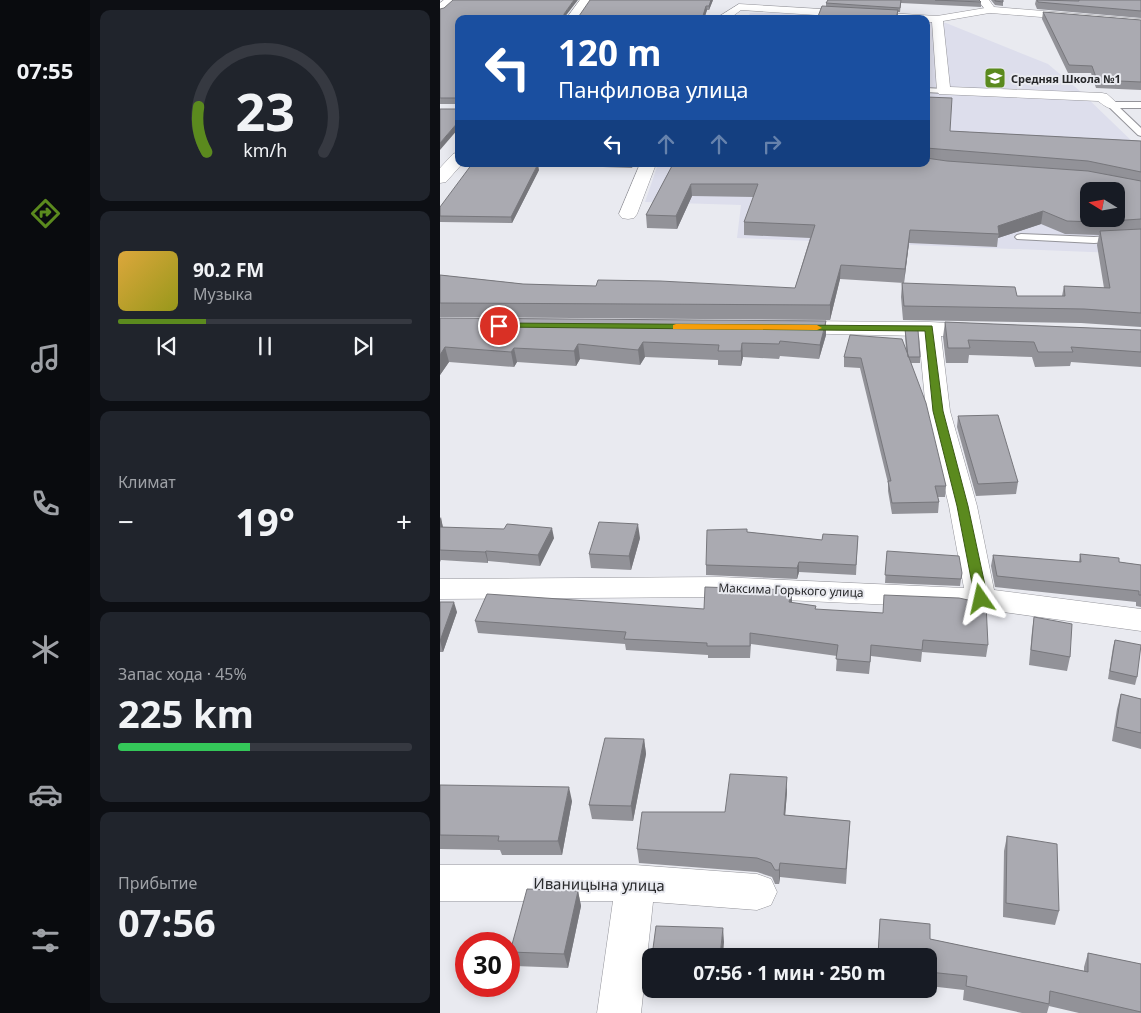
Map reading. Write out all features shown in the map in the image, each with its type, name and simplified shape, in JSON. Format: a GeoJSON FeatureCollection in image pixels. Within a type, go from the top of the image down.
{"type":"FeatureCollection","features":[{"type":"Feature","properties":{"kind":"street"},"geometry":{"type":"LineString","coordinates":[[440,9],[451,0]]}},
{"type":"Feature","properties":{"kind":"street"},"geometry":{"type":"LineString","coordinates":[[575,15],[586,0]]}},
{"type":"Feature","properties":{"kind":"street"},"geometry":{"type":"LineString","coordinates":[[727,15],[750,0]]}},
{"type":"Feature","properties":{"kind":"street"},"geometry":{"type":"LineString","coordinates":[[809,0],[914,7],[960,16]]}},
{"type":"Feature","properties":{"kind":"street"},"geometry":{"type":"LineString","coordinates":[[983,0],[991,10]]}},
{"type":"Feature","properties":{"kind":"street"},"geometry":{"type":"LineString","coordinates":[[739,7],[871,15]]}},
{"type":"Feature","properties":{"kind":"street"},"geometry":{"type":"LineString","coordinates":[[930,19],[960,16],[991,10],[1141,22]]}},
{"type":"Feature","properties":{"kind":"street"},"geometry":{"type":"LineString","coordinates":[[937,19],[944,91],[1102,97],[1112,105]]}},
{"type":"Feature","properties":{"kind":"street"},"geometry":{"type":"LineString","coordinates":[[440,178],[455,161]]}},
{"type":"Feature","properties":{"kind":"street"},"geometry":{"type":"LineString","coordinates":[[628,214],[647,167]]}},
{"type":"Feature","properties":{"kind":"street"},"geometry":{"type":"LineString","coordinates":[[769,327],[1005,330]]}},
{"type":"Feature","properties":{"kind":"street"},"geometry":{"type":"LineString","coordinates":[[929,328],[938,411],[963,506],[981,599]]}},
{"type":"Feature","properties":{"kind":"street","name":"Максима Горького улица"},"geometry":{"type":"LineString","coordinates":[[440,589],[720,587],[981,599],[1141,620]]}},
{"type":"Feature","properties":{"kind":"street","name":"Иваницына улица"},"geometry":{"type":"LineString","coordinates":[[440,883],[635,883],[757,892]]}},
{"type":"Feature","properties":{"kind":"street"},"geometry":{"type":"LineString","coordinates":[[619,1013],[635,883]]}},
{"type":"Feature","properties":{"kind":"lane"},"geometry":{"type":"LineString","coordinates":[[930,90],[944,91]]}},
{"type":"Feature","properties":{"kind":"lane"},"geometry":{"type":"LineString","coordinates":[[1112,105],[1141,105]]}},
{"type":"Feature","properties":{"kind":"lane"},"geometry":{"type":"LineString","coordinates":[[1112,105],[1141,133]]}},
{"type":"Feature","properties":{"kind":"lane"},"geometry":{"type":"LineString","coordinates":[[1021,237],[1094,240],[1141,237]]}},
{"type":"Feature","properties":{"kind":"shaded area"},"geometry":{"type":"Polygon","coordinates":[[[750,13],[781,13],[816,15],[749,15],[750,13]]]}},
{"type":"Feature","properties":{"kind":"shaded area"},"geometry":{"type":"Polygon","coordinates":[[[930,21],[946,23],[1048,64],[1081,92],[1138,147],[1141,254],[737,238],[741,205],[645,202],[657,167],[930,167],[930,21]]]}},
{"type":"Feature","properties":{"kind":"building"},"geometry":{"type":"Polygon","coordinates":[[[453,0],[574,0],[564,15],[455,15],[455,98],[440,98],[440,9],[453,0]]]}},
{"type":"Feature","properties":{"kind":"building"},"geometry":{"type":"Polygon","coordinates":[[[590,0],[711,0],[709,6],[706,6],[703,15],[580,15],[590,0]]]}},
{"type":"Feature","properties":{"kind":"building"},"geometry":{"type":"Polygon","coordinates":[[[828,0],[901,0],[900,8],[826,3],[828,0]]]}},
{"type":"Feature","properties":{"kind":"building"},"geometry":{"type":"Polygon","coordinates":[[[935,0],[979,0],[981,2],[935,0]]]}},
{"type":"Feature","properties":{"kind":"building"},"geometry":{"type":"Polygon","coordinates":[[[1037,0],[1141,0],[1141,11],[1038,2],[1037,0]]]}},
{"type":"Feature","properties":{"kind":"building"},"geometry":{"type":"Polygon","coordinates":[[[822,6],[898,10],[897,15],[819,15],[822,6]]]}},
{"type":"Feature","properties":{"kind":"building"},"geometry":{"type":"Polygon","coordinates":[[[1043,12],[1141,20],[1141,82],[1097,80],[1092,66],[1069,65],[1043,12]]]}},
{"type":"Feature","properties":{"kind":"building"},"geometry":{"type":"Polygon","coordinates":[[[930,97],[952,98],[950,131],[1141,141],[1141,172],[1088,161],[930,148],[930,97]]]}},
{"type":"Feature","properties":{"kind":"building"},"geometry":{"type":"Polygon","coordinates":[[[440,109],[455,109],[455,126],[440,143],[440,109]]]}},
{"type":"Feature","properties":{"kind":"building"},"geometry":{"type":"Polygon","coordinates":[[[930,159],[1088,171],[1141,181],[1141,219],[1125,220],[1125,182],[1080,182],[1080,221],[1067,221],[1043,211],[998,226],[999,234],[910,230],[905,269],[841,265],[830,305],[440,303],[440,275],[523,284],[596,286],[598,280],[660,281],[795,288],[815,225],[744,222],[758,184],[691,184],[676,216],[646,215],[671,167],[930,167],[930,159]]]}},
{"type":"Feature","properties":{"kind":"building"},"geometry":{"type":"Polygon","coordinates":[[[470,167],[536,167],[511,217],[440,216],[440,207],[470,167]]]}},
{"type":"Feature","properties":{"kind":"building"},"geometry":{"type":"Polygon","coordinates":[[[1141,229],[1141,313],[1084,309],[904,306],[902,283],[1015,287],[1017,296],[1065,296],[1064,286],[1110,288],[1100,231],[1141,229]]]}},
{"type":"Feature","properties":{"kind":"building"},"geometry":{"type":"Polygon","coordinates":[[[440,318],[826,321],[820,345],[780,341],[779,344],[742,343],[741,351],[718,351],[719,345],[643,342],[638,350],[578,344],[574,351],[514,348],[511,352],[445,347],[440,355],[440,318]]]}},
{"type":"Feature","properties":{"kind":"building"},"geometry":{"type":"Polygon","coordinates":[[[945,322],[1141,330],[1141,352],[1071,347],[1073,352],[1038,352],[1034,342],[968,340],[970,348],[948,348],[945,322]]]}},
{"type":"Feature","properties":{"kind":"building"},"geometry":{"type":"Polygon","coordinates":[[[905,329],[918,330],[920,357],[908,357],[905,329]]]}},
{"type":"Feature","properties":{"kind":"building"},"geometry":{"type":"Polygon","coordinates":[[[850,335],[902,339],[926,403],[946,486],[935,486],[939,502],[892,503],[888,481],[891,481],[861,358],[844,357],[850,335]]]}},
{"type":"Feature","properties":{"kind":"building"},"geometry":{"type":"Polygon","coordinates":[[[998,415],[1018,482],[978,484],[958,416],[998,415]]]}},
{"type":"Feature","properties":{"kind":"building"},"geometry":{"type":"Polygon","coordinates":[[[599,522],[638,524],[629,556],[589,554],[599,522]]]}},
{"type":"Feature","properties":{"kind":"building"},"geometry":{"type":"Polygon","coordinates":[[[507,524],[552,528],[538,555],[440,550],[440,527],[504,529],[507,524]]]}},
{"type":"Feature","properties":{"kind":"building"},"geometry":{"type":"Polygon","coordinates":[[[747,529],[747,532],[822,540],[823,534],[858,536],[856,565],[799,562],[797,568],[706,565],[707,530],[747,529]]]}},
{"type":"Feature","properties":{"kind":"building"},"geometry":{"type":"Polygon","coordinates":[[[887,551],[959,556],[962,573],[961,579],[885,575],[887,551]]]}},
{"type":"Feature","properties":{"kind":"building"},"geometry":{"type":"Polygon","coordinates":[[[1080,554],[1119,558],[1119,562],[1141,565],[1141,595],[1139,595],[1139,591],[997,576],[993,555],[1081,562],[1080,554]]]}},
{"type":"Feature","properties":{"kind":"building"},"geometry":{"type":"Polygon","coordinates":[[[705,587],[792,590],[789,602],[816,606],[815,609],[883,613],[884,595],[959,598],[986,604],[988,645],[923,640],[922,650],[871,645],[870,662],[836,659],[838,645],[750,633],[750,646],[707,646],[707,643],[624,639],[626,632],[475,621],[487,594],[704,609],[705,587]]]}},
{"type":"Feature","properties":{"kind":"building"},"geometry":{"type":"Polygon","coordinates":[[[440,602],[454,602],[440,641],[440,602]]]}},
{"type":"Feature","properties":{"kind":"building"},"geometry":{"type":"Polygon","coordinates":[[[1034,617],[1072,624],[1070,657],[1031,650],[1034,617]]]}},
{"type":"Feature","properties":{"kind":"building"},"geometry":{"type":"Polygon","coordinates":[[[1115,640],[1141,645],[1137,677],[1110,671],[1115,640]]]}},
{"type":"Feature","properties":{"kind":"building"},"geometry":{"type":"Polygon","coordinates":[[[1121,694],[1141,699],[1141,733],[1116,727],[1121,694]]]}},
{"type":"Feature","properties":{"kind":"building"},"geometry":{"type":"Polygon","coordinates":[[[605,738],[644,739],[631,806],[589,805],[605,738]]]}},
{"type":"Feature","properties":{"kind":"building"},"geometry":{"type":"Polygon","coordinates":[[[730,774],[787,777],[784,815],[850,821],[846,869],[780,863],[779,870],[775,870],[771,863],[757,858],[637,849],[642,812],[725,812],[730,774]]]}},
{"type":"Feature","properties":{"kind":"building"},"geometry":{"type":"Polygon","coordinates":[[[440,785],[569,787],[558,841],[498,841],[499,836],[440,835],[440,785]]]}},
{"type":"Feature","properties":{"kind":"building"},"geometry":{"type":"Polygon","coordinates":[[[1007,836],[1057,844],[1059,911],[1006,903],[1007,836]]]}},
{"type":"Feature","properties":{"kind":"building"},"geometry":{"type":"Polygon","coordinates":[[[527,889],[578,891],[564,954],[520,952],[520,932],[515,932],[527,889]]]}},
{"type":"Feature","properties":{"kind":"building"},"geometry":{"type":"Polygon","coordinates":[[[880,919],[930,924],[930,939],[1088,972],[1088,953],[1141,964],[1141,1012],[1050,991],[1049,1004],[966,986],[967,976],[937,973],[937,948],[878,948],[880,919]]]}},
{"type":"Feature","properties":{"kind":"building"},"geometry":{"type":"Polygon","coordinates":[[[656,926],[723,928],[721,948],[653,948],[656,926]]]}},
{"type":"Feature","properties":{"kind":"slow traffic"},"geometry":{"type":"LineString","coordinates":[[676,327],[817,328]]}},
{"type":"Feature","properties":{"kind":"place","name":"Средняя Школа №1"},"geometry":{"type":"Point","coordinates":[995,78]}},
{"type":"Feature","properties":{"kind":"route"},"geometry":{"type":"LineString","coordinates":[[499,326],[929,328],[938,411],[963,506],[981,599]]}}]}
